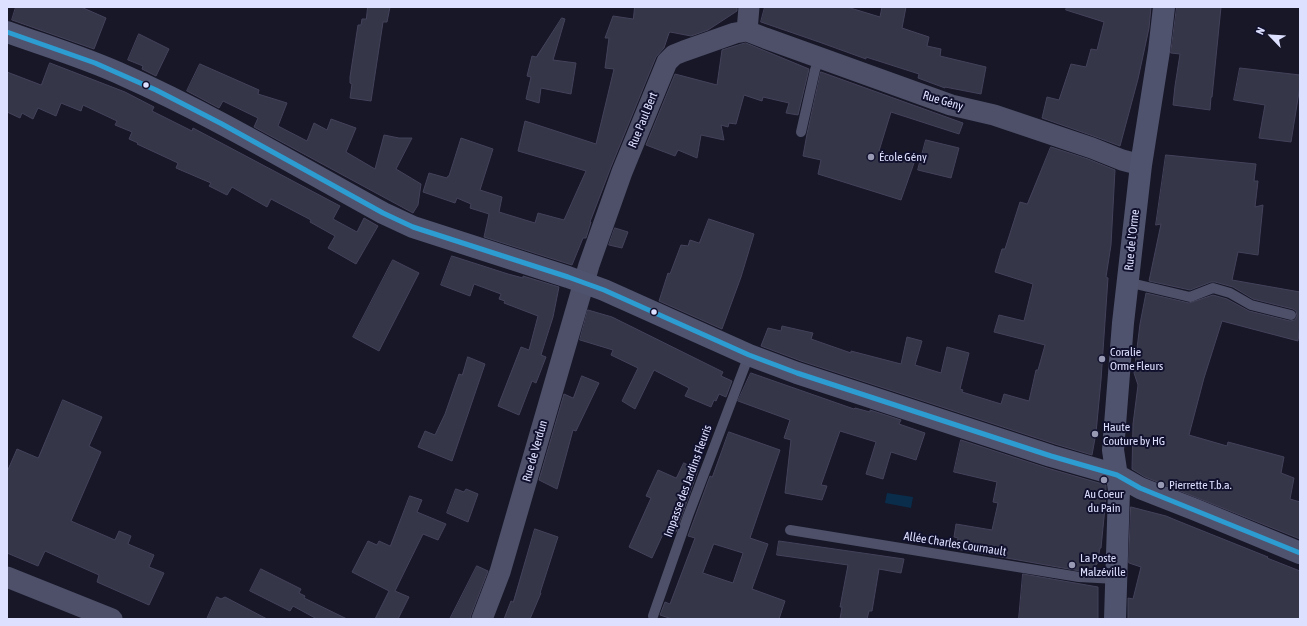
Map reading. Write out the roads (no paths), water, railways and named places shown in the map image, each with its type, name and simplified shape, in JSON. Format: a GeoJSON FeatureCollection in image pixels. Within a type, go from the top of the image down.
{"type":"FeatureCollection","features":[{"type":"Feature","properties":{"kind":"main road","name":"Rue de l'Orme"},"geometry":{"type":"LineString","coordinates":[[1115,619],[1119,490],[1113,450],[1123,323],[1141,165],[1159,51],[1164,7]]}},
{"type":"Feature","properties":{"kind":"main road"},"geometry":{"type":"LineString","coordinates":[[7,32],[109,69],[146,85],[205,115],[383,213],[413,227],[563,275],[604,290],[749,355],[797,373],[1051,456],[1117,475],[1140,488],[1300,553]]}},
{"type":"Feature","properties":{"kind":"street"},"geometry":{"type":"LineString","coordinates":[[747,31],[749,7]]}},
{"type":"Feature","properties":{"kind":"street","name":"Rue Gény"},"geometry":{"type":"LineString","coordinates":[[747,31],[950,105],[994,115],[1092,148],[1122,160],[1141,165]]}},
{"type":"Feature","properties":{"kind":"street","name":"Rue Paul Bert"},"geometry":{"type":"LineString","coordinates":[[584,283],[622,172],[667,62],[674,56],[684,51],[735,33],[747,31]]}},
{"type":"Feature","properties":{"kind":"street","name":"Rue de Verdun"},"geometry":{"type":"LineString","coordinates":[[482,619],[500,572],[584,283]]}},
{"type":"Feature","properties":{"kind":"street"},"geometry":{"type":"LineString","coordinates":[[7,577],[112,619]]}},
{"type":"Feature","properties":{"kind":"lane"},"geometry":{"type":"LineString","coordinates":[[801,132],[819,58]]}},
{"type":"Feature","properties":{"kind":"lane"},"geometry":{"type":"LineString","coordinates":[[1127,282],[1190,297],[1213,288],[1230,293],[1251,305],[1291,315]]}},
{"type":"Feature","properties":{"kind":"lane","name":"Impasse des Jardins Fleuris"},"geometry":{"type":"LineString","coordinates":[[653,616],[688,516],[749,355]]}},
{"type":"Feature","properties":{"kind":"lane","name":"Allée Charles Cournault"},"geometry":{"type":"LineString","coordinates":[[790,530],[1079,577],[1116,579]]}},
{"type":"Feature","properties":{"kind":"water"},"geometry":{"type":"Polygon","coordinates":[[[887,493],[913,497],[911,508],[885,503],[887,493]]]}},
{"type":"Feature","properties":{"kind":"place","name":"École Gény"},"geometry":{"type":"Point","coordinates":[871,157]}},
{"type":"Feature","properties":{"kind":"place","name":"Coralie Orme Fleurs"},"geometry":{"type":"Point","coordinates":[1102,359]}},
{"type":"Feature","properties":{"kind":"place","name":"Haute Couture by HG"},"geometry":{"type":"Point","coordinates":[1095,434]}},
{"type":"Feature","properties":{"kind":"place","name":"Au Coeur du Pain"},"geometry":{"type":"Point","coordinates":[1104,480]}},
{"type":"Feature","properties":{"kind":"place","name":"Pierrette T.b.a."},"geometry":{"type":"Point","coordinates":[1161,485]}},
{"type":"Feature","properties":{"kind":"place","name":"La Poste Malzéville"},"geometry":{"type":"Point","coordinates":[1072,565]}}]}
